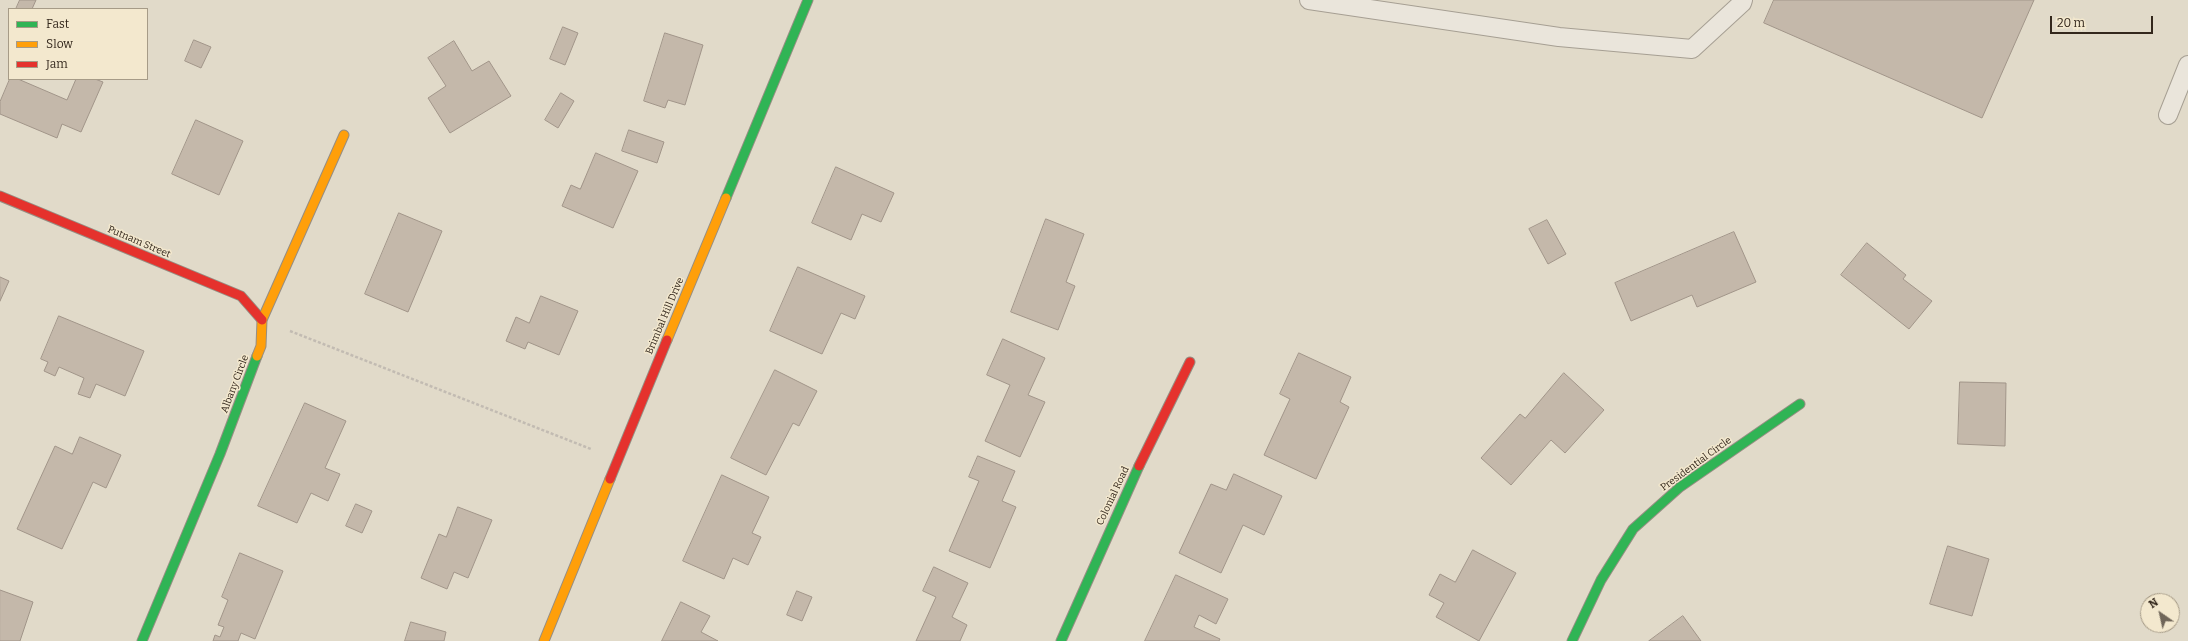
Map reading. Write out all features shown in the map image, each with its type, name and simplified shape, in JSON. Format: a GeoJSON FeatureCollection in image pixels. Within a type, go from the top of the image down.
{"type":"FeatureCollection","features":[{"type":"Feature","properties":{"kind":"street","name":"Brimbal Hill Drive"},"geometry":{"type":"LineString","coordinates":[[544,641],[808,0]]}},
{"type":"Feature","properties":{"kind":"street","name":"Albany Circle"},"geometry":{"type":"LineString","coordinates":[[142,641],[220,454],[261,346],[262,320],[344,135]]}},
{"type":"Feature","properties":{"kind":"street","name":"Putnam Street"},"geometry":{"type":"LineString","coordinates":[[0,196],[240,296],[262,320]]}},
{"type":"Feature","properties":{"kind":"street","name":"Colonial Road"},"geometry":{"type":"LineString","coordinates":[[1061,641],[1125,493],[1190,362]]}},
{"type":"Feature","properties":{"kind":"street","name":"Presidential Circle"},"geometry":{"type":"LineString","coordinates":[[1572,641],[1600,580],[1634,529],[1680,487],[1800,404]]}},
{"type":"Feature","properties":{"kind":"lane"},"geometry":{"type":"LineString","coordinates":[[1309,0],[1559,37],[1692,49],[1742,3],[1743,0]]}},
{"type":"Feature","properties":{"kind":"lane"},"geometry":{"type":"LineString","coordinates":[[2168,115],[2188,65]]}},
{"type":"Feature","properties":{"kind":"path"},"geometry":{"type":"LineString","coordinates":[[262,320],[618,459]]}},
{"type":"Feature","properties":{"kind":"building"},"geometry":{"type":"Polygon","coordinates":[[[20,0],[36,0],[32,8],[16,8],[20,0]]]}},
{"type":"Feature","properties":{"kind":"building"},"geometry":{"type":"Polygon","coordinates":[[[1774,0],[2034,0],[1982,118],[1764,23],[1774,0]]]}},
{"type":"Feature","properties":{"kind":"building"},"geometry":{"type":"Polygon","coordinates":[[[563,27],[578,33],[565,65],[550,59],[563,27]]]}},
{"type":"Feature","properties":{"kind":"building"},"geometry":{"type":"Polygon","coordinates":[[[665,33],[703,45],[685,105],[668,100],[665,108],[644,101],[665,33]]]}},
{"type":"Feature","properties":{"kind":"building"},"geometry":{"type":"Polygon","coordinates":[[[194,40],[211,47],[201,68],[185,61],[194,40]]]}},
{"type":"Feature","properties":{"kind":"building"},"geometry":{"type":"Polygon","coordinates":[[[454,41],[472,71],[489,61],[511,96],[450,133],[428,98],[446,86],[428,58],[454,41]]]}},
{"type":"Feature","properties":{"kind":"building"},"geometry":{"type":"Polygon","coordinates":[[[10,80],[20,80],[67,100],[76,80],[98,80],[103,82],[81,132],[62,124],[57,138],[0,114],[0,102],[10,80]]]}},
{"type":"Feature","properties":{"kind":"building"},"geometry":{"type":"Polygon","coordinates":[[[561,93],[574,101],[558,128],[545,120],[561,93]]]}},
{"type":"Feature","properties":{"kind":"building"},"geometry":{"type":"Polygon","coordinates":[[[196,120],[243,141],[219,195],[172,174],[196,120]]]}},
{"type":"Feature","properties":{"kind":"building"},"geometry":{"type":"Polygon","coordinates":[[[629,130],[664,142],[657,163],[622,151],[629,130]]]}},
{"type":"Feature","properties":{"kind":"building"},"geometry":{"type":"Polygon","coordinates":[[[596,153],[638,171],[613,228],[562,206],[571,185],[580,189],[596,153]]]}},
{"type":"Feature","properties":{"kind":"building"},"geometry":{"type":"Polygon","coordinates":[[[836,167],[894,193],[881,222],[862,214],[851,240],[812,223],[836,167]]]}},
{"type":"Feature","properties":{"kind":"building"},"geometry":{"type":"Polygon","coordinates":[[[399,213],[442,231],[408,312],[365,294],[399,213]]]}},
{"type":"Feature","properties":{"kind":"building"},"geometry":{"type":"Polygon","coordinates":[[[1046,219],[1084,234],[1066,282],[1075,286],[1058,330],[1011,312],[1046,219]]]}},
{"type":"Feature","properties":{"kind":"building"},"geometry":{"type":"Polygon","coordinates":[[[1547,220],[1566,254],[1548,264],[1529,229],[1547,220]]]}},
{"type":"Feature","properties":{"kind":"building"},"geometry":{"type":"Polygon","coordinates":[[[1734,232],[1756,282],[1697,307],[1692,295],[1631,321],[1615,283],[1734,232]]]}},
{"type":"Feature","properties":{"kind":"building"},"geometry":{"type":"Polygon","coordinates":[[[1867,243],[1906,275],[1903,279],[1932,301],[1909,329],[1841,275],[1867,243]]]}},
{"type":"Feature","properties":{"kind":"building"},"geometry":{"type":"Polygon","coordinates":[[[798,267],[865,296],[855,319],[841,313],[822,354],[770,331],[798,267]]]}},
{"type":"Feature","properties":{"kind":"building"},"geometry":{"type":"Polygon","coordinates":[[[0,277],[9,281],[0,301],[0,277]]]}},
{"type":"Feature","properties":{"kind":"building"},"geometry":{"type":"Polygon","coordinates":[[[541,296],[578,311],[559,355],[528,342],[525,349],[506,341],[516,317],[529,323],[541,296]]]}},
{"type":"Feature","properties":{"kind":"building"},"geometry":{"type":"Polygon","coordinates":[[[59,316],[144,351],[125,396],[96,384],[90,398],[78,394],[84,378],[59,367],[55,376],[44,371],[48,362],[41,359],[59,316]]]}},
{"type":"Feature","properties":{"kind":"building"},"geometry":{"type":"Polygon","coordinates":[[[1003,339],[1045,358],[1028,395],[1045,402],[1020,457],[985,441],[1010,385],[987,375],[1003,339]]]}},
{"type":"Feature","properties":{"kind":"building"},"geometry":{"type":"Polygon","coordinates":[[[1299,353],[1351,377],[1340,402],[1349,407],[1316,479],[1264,455],[1290,399],[1280,394],[1299,353]]]}},
{"type":"Feature","properties":{"kind":"building"},"geometry":{"type":"Polygon","coordinates":[[[775,370],[817,391],[799,426],[793,423],[766,475],[731,458],[775,370]]]}},
{"type":"Feature","properties":{"kind":"building"},"geometry":{"type":"Polygon","coordinates":[[[1564,373],[1604,410],[1565,453],[1551,440],[1511,485],[1481,458],[1520,414],[1525,418],[1564,373]]]}},
{"type":"Feature","properties":{"kind":"building"},"geometry":{"type":"Polygon","coordinates":[[[1960,382],[2006,383],[2005,446],[1958,444],[1960,382]]]}},
{"type":"Feature","properties":{"kind":"building"},"geometry":{"type":"Polygon","coordinates":[[[305,403],[346,421],[325,468],[340,474],[328,501],[311,493],[297,523],[258,506],[305,403]]]}},
{"type":"Feature","properties":{"kind":"building"},"geometry":{"type":"Polygon","coordinates":[[[80,437],[121,455],[106,488],[93,482],[62,549],[17,529],[55,446],[72,454],[80,437]]]}},
{"type":"Feature","properties":{"kind":"building"},"geometry":{"type":"Polygon","coordinates":[[[978,456],[1015,471],[1002,501],[1016,507],[990,568],[949,551],[979,481],[969,477],[978,456]]]}},
{"type":"Feature","properties":{"kind":"building"},"geometry":{"type":"Polygon","coordinates":[[[1234,474],[1282,496],[1264,535],[1243,525],[1221,573],[1179,553],[1211,484],[1226,490],[1234,474]]]}},
{"type":"Feature","properties":{"kind":"building"},"geometry":{"type":"Polygon","coordinates":[[[722,475],[769,497],[752,533],[761,537],[748,565],[733,558],[724,579],[683,561],[722,475]]]}},
{"type":"Feature","properties":{"kind":"building"},"geometry":{"type":"Polygon","coordinates":[[[356,504],[372,511],[362,533],[346,526],[356,504]]]}},
{"type":"Feature","properties":{"kind":"building"},"geometry":{"type":"Polygon","coordinates":[[[458,507],[492,520],[468,578],[454,572],[447,589],[421,578],[439,534],[446,537],[458,507]]]}},
{"type":"Feature","properties":{"kind":"building"},"geometry":{"type":"Polygon","coordinates":[[[1948,546],[1989,559],[1972,616],[1930,604],[1948,546]]]}},
{"type":"Feature","properties":{"kind":"building"},"geometry":{"type":"Polygon","coordinates":[[[1473,550],[1516,573],[1479,641],[1436,617],[1444,603],[1429,595],[1440,574],[1455,582],[1473,550]]]}},
{"type":"Feature","properties":{"kind":"building"},"geometry":{"type":"Polygon","coordinates":[[[240,553],[283,571],[255,639],[241,633],[238,641],[213,641],[215,635],[220,637],[224,627],[218,625],[228,600],[222,597],[240,553]]]}},
{"type":"Feature","properties":{"kind":"building"},"geometry":{"type":"Polygon","coordinates":[[[934,567],[968,583],[952,617],[967,625],[960,641],[916,641],[936,597],[923,591],[934,567]]]}},
{"type":"Feature","properties":{"kind":"building"},"geometry":{"type":"Polygon","coordinates":[[[1176,575],[1228,599],[1216,624],[1199,615],[1194,627],[1220,639],[1219,641],[1145,641],[1176,575]]]}},
{"type":"Feature","properties":{"kind":"building"},"geometry":{"type":"Polygon","coordinates":[[[0,590],[33,602],[20,641],[0,641],[0,590]]]}},
{"type":"Feature","properties":{"kind":"building"},"geometry":{"type":"Polygon","coordinates":[[[797,591],[812,597],[802,621],[787,615],[797,591]]]}},
{"type":"Feature","properties":{"kind":"building"},"geometry":{"type":"Polygon","coordinates":[[[681,602],[710,616],[701,632],[718,641],[662,641],[681,602]]]}},
{"type":"Feature","properties":{"kind":"building"},"geometry":{"type":"Polygon","coordinates":[[[1683,616],[1701,641],[1649,641],[1683,616]]]}},
{"type":"Feature","properties":{"kind":"building"},"geometry":{"type":"Polygon","coordinates":[[[411,622],[446,632],[444,641],[405,641],[411,622]]]}},
{"type":"Feature","properties":{"kind":"traffic: fast"},"geometry":{"type":"LineString","coordinates":[[726,198],[808,0]]}},
{"type":"Feature","properties":{"kind":"traffic: fast"},"geometry":{"type":"LineString","coordinates":[[142,641],[220,454],[257,356]]}},
{"type":"Feature","properties":{"kind":"traffic: fast"},"geometry":{"type":"LineString","coordinates":[[1572,641],[1601,580],[1633,529],[1680,487],[1800,404]]}},
{"type":"Feature","properties":{"kind":"traffic: fast"},"geometry":{"type":"LineString","coordinates":[[1061,641],[1139,466]]}},
{"type":"Feature","properties":{"kind":"traffic: slow"},"geometry":{"type":"LineString","coordinates":[[257,356],[261,346],[262,320],[344,135]]}},
{"type":"Feature","properties":{"kind":"traffic: slow"},"geometry":{"type":"LineString","coordinates":[[667,340],[726,198]]}},
{"type":"Feature","properties":{"kind":"traffic: slow"},"geometry":{"type":"LineString","coordinates":[[544,641],[610,479]]}},
{"type":"Feature","properties":{"kind":"traffic: jam"},"geometry":{"type":"LineString","coordinates":[[0,196],[241,296],[262,320]]}},
{"type":"Feature","properties":{"kind":"traffic: jam"},"geometry":{"type":"LineString","coordinates":[[610,479],[667,340]]}},
{"type":"Feature","properties":{"kind":"traffic: jam"},"geometry":{"type":"LineString","coordinates":[[1139,466],[1190,362]]}}]}
